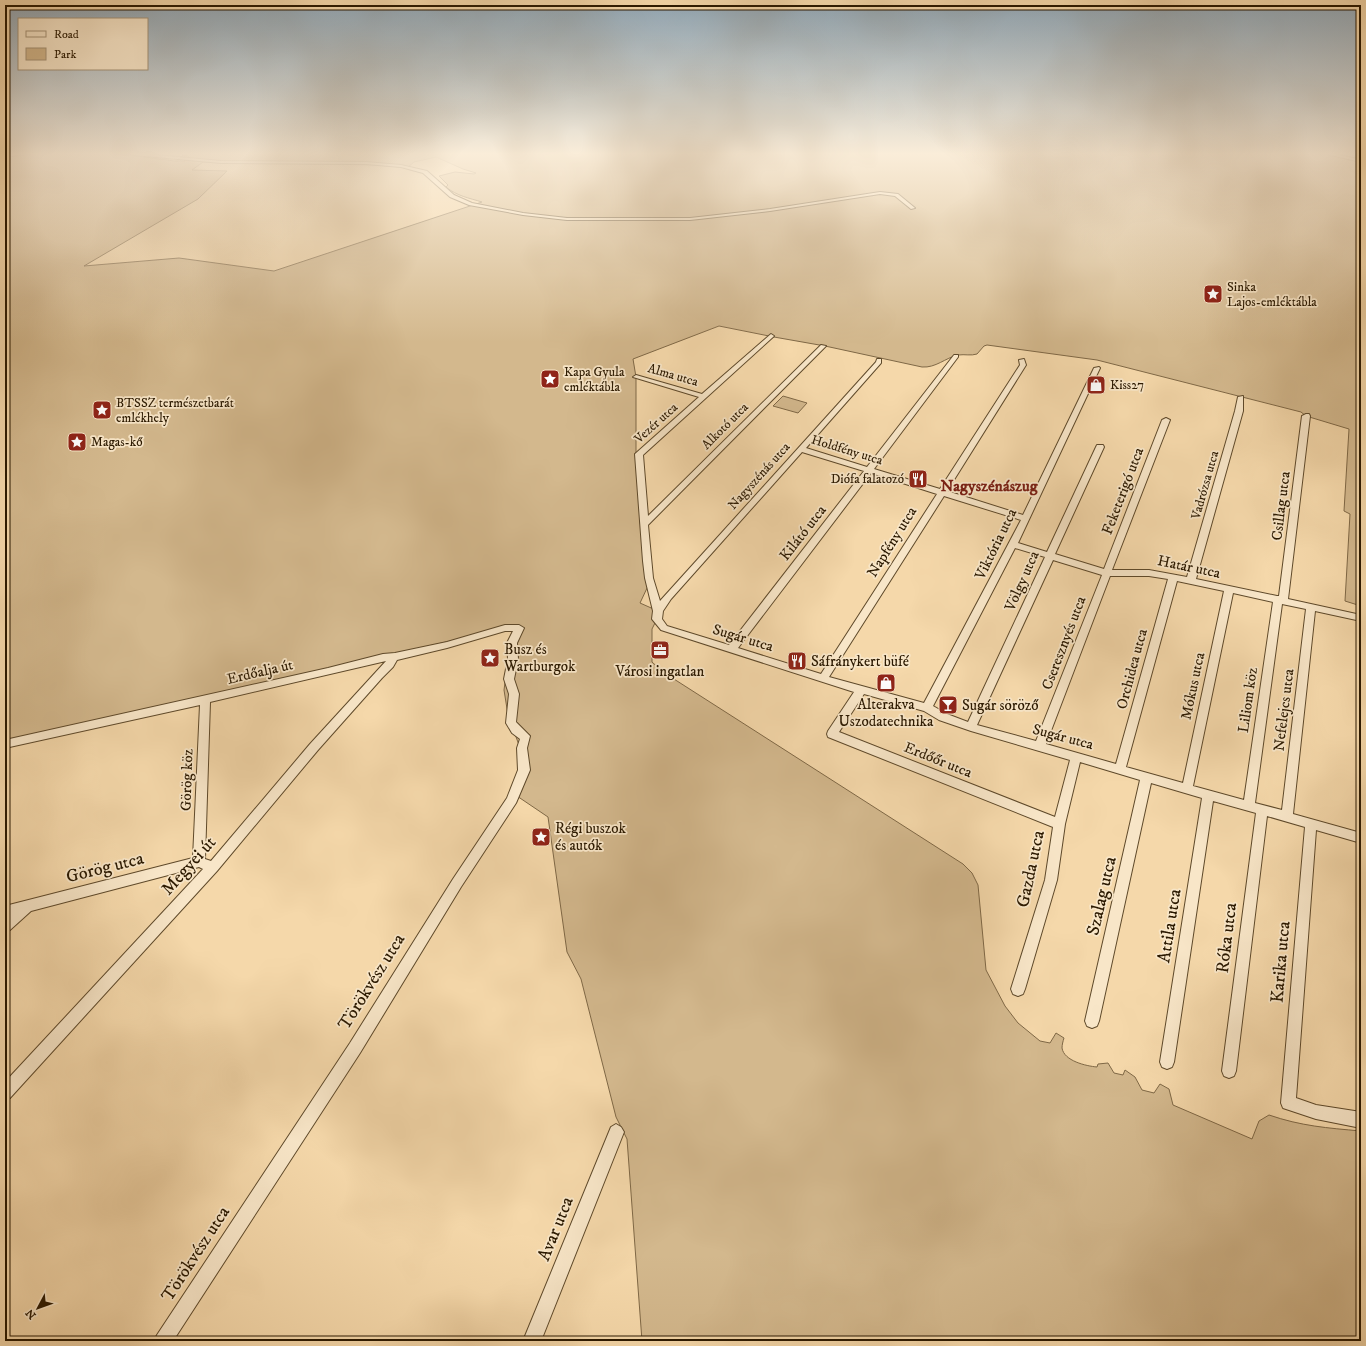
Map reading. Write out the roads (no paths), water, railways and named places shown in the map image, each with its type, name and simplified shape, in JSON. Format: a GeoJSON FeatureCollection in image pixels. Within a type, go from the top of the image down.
{"type":"FeatureCollection","features":[{"type":"Feature","properties":{"kind":"street"},"geometry":{"type":"LineString","coordinates":[[542,216],[567,219],[679,219],[711,216]]}},
{"type":"Feature","properties":{"kind":"street","name":"Vezér utca"},"geometry":{"type":"LineString","coordinates":[[658,611],[649,578],[639,454],[771,336]]}},
{"type":"Feature","properties":{"kind":"street","name":"Alkotó utca"},"geometry":{"type":"LineString","coordinates":[[645,524],[823,346]]}},
{"type":"Feature","properties":{"kind":"street","name":"Kilátó utca"},"geometry":{"type":"LineString","coordinates":[[731,650],[956,356]]}},
{"type":"Feature","properties":{"kind":"street","name":"Nagyszénás utca"},"geometry":{"type":"LineString","coordinates":[[658,611],[668,597],[879,362],[879,360]]}},
{"type":"Feature","properties":{"kind":"street","name":"Napfény utca"},"geometry":{"type":"LineString","coordinates":[[823,679],[1018,373],[1022,365],[1022,360]]}},
{"type":"Feature","properties":{"kind":"street","name":"Viktória utca"},"geometry":{"type":"LineString","coordinates":[[927,708],[1013,544],[1024,518],[1097,368]]}},
{"type":"Feature","properties":{"kind":"street","name":"Alma utca"},"geometry":{"type":"LineString","coordinates":[[636,377],[703,396]]}},
{"type":"Feature","properties":{"kind":"street","name":"Vadrózsa utca"},"geometry":{"type":"LineString","coordinates":[[1191,580],[1239,410],[1241,396]]}},
{"type":"Feature","properties":{"kind":"street","name":"Csillag utca"},"geometry":{"type":"LineString","coordinates":[[1280,600],[1306,416]]}},
{"type":"Feature","properties":{"kind":"street","name":"Feketerigó utca"},"geometry":{"type":"LineString","coordinates":[[1107,572],[1166,420]]}},
{"type":"Feature","properties":{"kind":"street","name":"Völgy utca"},"geometry":{"type":"LineString","coordinates":[[971,727],[1100,447]]}},
{"type":"Feature","properties":{"kind":"street","name":"Holdfény utca"},"geometry":{"type":"LineString","coordinates":[[801,449],[1024,518]]}},
{"type":"Feature","properties":{"kind":"street","name":"Határ utca"},"geometry":{"type":"LineString","coordinates":[[1013,544],[1107,572],[1145,572],[1191,580],[1229,590],[1361,618]]}},
{"type":"Feature","properties":{"kind":"street","name":"Cseresznyés utca"},"geometry":{"type":"LineString","coordinates":[[1040,746],[1107,572]]}},
{"type":"Feature","properties":{"kind":"street","name":"Orchidea utca"},"geometry":{"type":"LineString","coordinates":[[1120,768],[1173,578]]}},
{"type":"Feature","properties":{"kind":"street","name":"Mókus utca"},"geometry":{"type":"LineString","coordinates":[[1187,789],[1229,590]]}},
{"type":"Feature","properties":{"kind":"street","name":"Liliom köz"},"geometry":{"type":"LineString","coordinates":[[1249,805],[1280,600]]}},
{"type":"Feature","properties":{"kind":"street","name":"Nefelejcs utca"},"geometry":{"type":"LineString","coordinates":[[1287,816],[1311,607]]}},
{"type":"Feature","properties":{"kind":"street","name":"Sugár utca"},"geometry":{"type":"LineString","coordinates":[[658,611],[657,619],[664,628],[731,650],[823,679],[927,708],[943,717],[971,727],[1120,768],[1146,778],[1249,805],[1361,838]]}},
{"type":"Feature","properties":{"kind":"street","name":"Erdőalja út"},"geometry":{"type":"LineString","coordinates":[[5,744],[205,700],[383,658],[447,645],[505,628],[519,628]]}},
{"type":"Feature","properties":{"kind":"street","name":"Törökvész utca"},"geometry":{"type":"LineString","coordinates":[[163,1341],[355,1048],[453,890],[512,800],[524,770],[522,748],[525,736],[516,730],[511,723],[514,694],[508,679],[513,659],[512,642],[519,628]]}},
{"type":"Feature","properties":{"kind":"street","name":"Megyei út"},"geometry":{"type":"LineString","coordinates":[[5,1093],[213,867],[314,747],[378,675],[390,664],[393,657]]}},
{"type":"Feature","properties":{"kind":"street","name":"Erdőőr utca"},"geometry":{"type":"LineString","coordinates":[[861,690],[832,734],[1059,824]]}},
{"type":"Feature","properties":{"kind":"street","name":"Görög köz"},"geometry":{"type":"LineString","coordinates":[[199,862],[205,700]]}},
{"type":"Feature","properties":{"kind":"street","name":"Gazda utca"},"geometry":{"type":"LineString","coordinates":[[1018,989],[1051,880],[1059,824],[1076,756]]}},
{"type":"Feature","properties":{"kind":"street","name":"Szalag utca"},"geometry":{"type":"LineString","coordinates":[[1092,1021],[1146,778]]}},
{"type":"Feature","properties":{"kind":"street","name":"Attila utca"},"geometry":{"type":"LineString","coordinates":[[1168,1062],[1208,795]]}},
{"type":"Feature","properties":{"kind":"street","name":"Róka utca"},"geometry":{"type":"LineString","coordinates":[[1229,1070],[1262,809]]}},
{"type":"Feature","properties":{"kind":"street","name":"Karika utca"},"geometry":{"type":"LineString","coordinates":[[1311,823],[1288,1103],[1316,1112],[1361,1120]]}},
{"type":"Feature","properties":{"kind":"street"},"geometry":{"type":"LineString","coordinates":[[199,862],[213,867]]}},
{"type":"Feature","properties":{"kind":"street","name":"Görög utca"},"geometry":{"type":"LineString","coordinates":[[5,912],[199,862]]}},
{"type":"Feature","properties":{"kind":"street"},"geometry":{"type":"LineString","coordinates":[[5,926],[30,905]]}},
{"type":"Feature","properties":{"kind":"street","name":"Avar utca"},"geometry":{"type":"LineString","coordinates":[[532,1341],[616,1132]]}},
{"type":"Feature","properties":{"kind":"place","name":"Sinka Lajos-emléktábla"},"geometry":{"type":"Point","coordinates":[1213,294]}},
{"type":"Feature","properties":{"kind":"place","name":"Kapa Gyula emléktábla"},"geometry":{"type":"Point","coordinates":[550,379]}},
{"type":"Feature","properties":{"kind":"place","name":"Kiss27"},"geometry":{"type":"Point","coordinates":[1096,385]}},
{"type":"Feature","properties":{"kind":"place","name":"BTSSZ természetbarát emlékhely"},"geometry":{"type":"Point","coordinates":[102,410]}},
{"type":"Feature","properties":{"kind":"place","name":"Magas-kő"},"geometry":{"type":"Point","coordinates":[77,442]}},
{"type":"Feature","properties":{"kind":"place","name":"Diófa falatozó"},"geometry":{"type":"Point","coordinates":[918,479]}},
{"type":"Feature","properties":{"kind":"place","name":"Városi ingatlan"},"geometry":{"type":"Point","coordinates":[660,650]}},
{"type":"Feature","properties":{"kind":"place","name":"Busz és Wartburgok"},"geometry":{"type":"Point","coordinates":[490,658]}},
{"type":"Feature","properties":{"kind":"place","name":"Sáfránykert büfé"},"geometry":{"type":"Point","coordinates":[797,661]}},
{"type":"Feature","properties":{"kind":"place","name":"Alterakva Uszodatechnika"},"geometry":{"type":"Point","coordinates":[886,683]}},
{"type":"Feature","properties":{"kind":"place","name":"Sugár söröző"},"geometry":{"type":"Point","coordinates":[948,705]}},
{"type":"Feature","properties":{"kind":"place","name":"Régi buszok és autók"},"geometry":{"type":"Point","coordinates":[541,837]}},
{"type":"Feature","properties":{"kind":"district","name":"Nagyszénászug"},"geometry":{"type":"Point","coordinates":[989,486]}}]}
